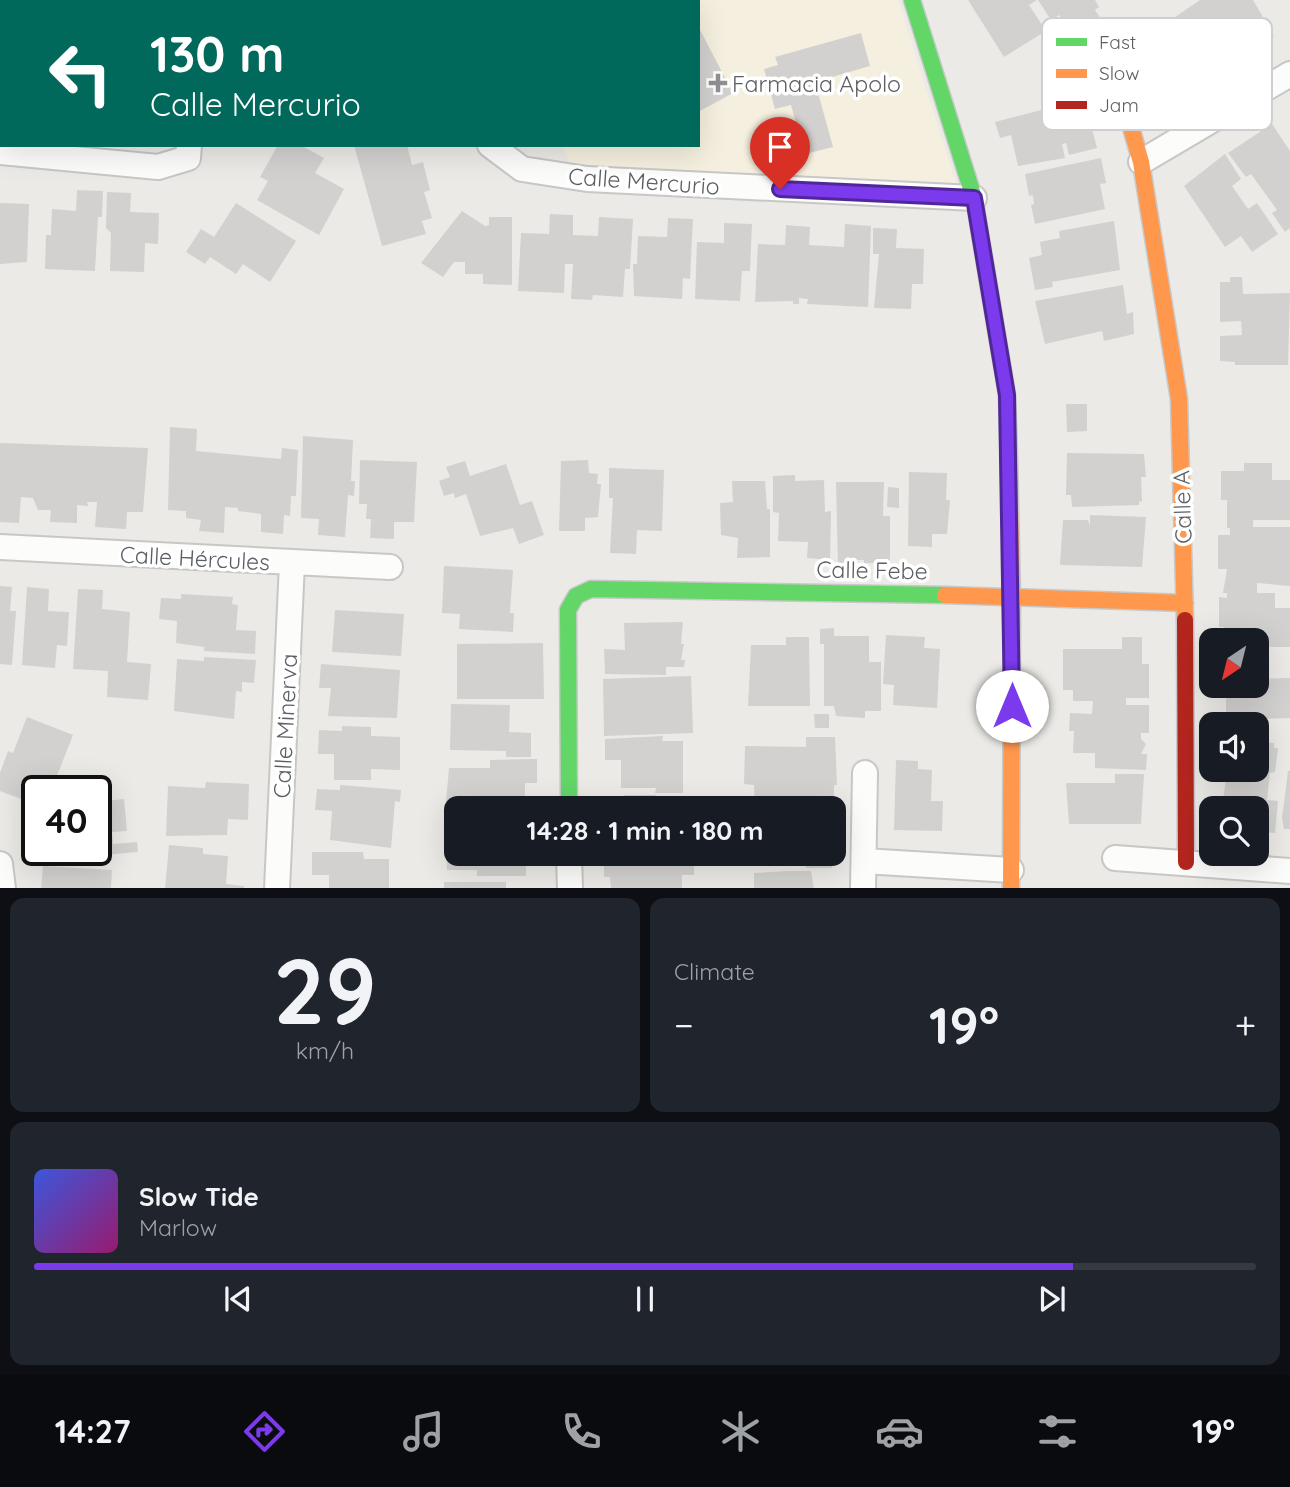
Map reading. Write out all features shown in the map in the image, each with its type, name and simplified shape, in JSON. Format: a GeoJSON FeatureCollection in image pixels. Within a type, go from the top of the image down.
{"type":"FeatureCollection","features":[{"type":"Feature","properties":{"kind":"street"},"geometry":{"type":"LineString","coordinates":[[864,861],[1011,879],[1012,597],[1007,395],[974,198],[912,0]]}},
{"type":"Feature","properties":{"kind":"street"},"geometry":{"type":"LineString","coordinates":[[1272,85],[1290,74]]}},
{"type":"Feature","properties":{"kind":"street","name":"Calle A"},"geometry":{"type":"LineString","coordinates":[[1132,130],[1141,162],[1179,399],[1185,603],[1186,862]]}},
{"type":"Feature","properties":{"kind":"street"},"geometry":{"type":"LineString","coordinates":[[1141,162],[1195,130]]}},
{"type":"Feature","properties":{"kind":"street"},"geometry":{"type":"LineString","coordinates":[[0,152],[158,167],[188,158],[189,147]]}},
{"type":"Feature","properties":{"kind":"street","name":"Calle Mercurio"},"geometry":{"type":"LineString","coordinates":[[493,147],[522,169],[587,179],[974,198]]}},
{"type":"Feature","properties":{"kind":"street","name":"Calle Hércules"},"geometry":{"type":"LineString","coordinates":[[0,547],[390,567]]}},
{"type":"Feature","properties":{"kind":"street","name":"Calle Minerva"},"geometry":{"type":"LineString","coordinates":[[276,888],[292,563]]}},
{"type":"Feature","properties":{"kind":"street","name":"Calle Febe"},"geometry":{"type":"LineString","coordinates":[[569,796],[568,610],[572,599],[591,589],[1185,603]]}},
{"type":"Feature","properties":{"kind":"street"},"geometry":{"type":"LineString","coordinates":[[863,888],[865,773]]}},
{"type":"Feature","properties":{"kind":"street"},"geometry":{"type":"LineString","coordinates":[[1115,858],[1290,871]]}},
{"type":"Feature","properties":{"kind":"street"},"geometry":{"type":"LineString","coordinates":[[0,864],[3,888]]}},
{"type":"Feature","properties":{"kind":"street"},"geometry":{"type":"LineString","coordinates":[[569,866],[570,888]]}},
{"type":"Feature","properties":{"kind":"shaded area"},"geometry":{"type":"Polygon","coordinates":[[[700,0],[898,0],[957,186],[573,168],[562,147],[700,147],[700,0]]]}},
{"type":"Feature","properties":{"kind":"building"},"geometry":{"type":"Polygon","coordinates":[[[968,0],[1037,0],[1029,5],[1042,25],[1042,33],[1004,57],[968,0]]]}},
{"type":"Feature","properties":{"kind":"building"},"geometry":{"type":"Polygon","coordinates":[[[1038,0],[1095,0],[1099,7],[1095,10],[1100,18],[1061,18],[1059,15],[1050,18],[1038,0]]]}},
{"type":"Feature","properties":{"kind":"building"},"geometry":{"type":"Polygon","coordinates":[[[1200,0],[1253,0],[1264,18],[1174,18],[1200,0]]]}},
{"type":"Feature","properties":{"kind":"building"},"geometry":{"type":"Polygon","coordinates":[[[700,30],[733,93],[700,111],[700,30]]]}},
{"type":"Feature","properties":{"kind":"building"},"geometry":{"type":"Polygon","coordinates":[[[861,33],[870,66],[815,82],[833,147],[805,154],[791,105],[775,109],[764,69],[778,65],[775,57],[861,33]]]}},
{"type":"Feature","properties":{"kind":"building"},"geometry":{"type":"Polygon","coordinates":[[[1042,110],[1042,130],[1092,130],[1097,148],[1069,155],[1066,143],[1062,144],[1065,158],[1018,166],[1011,135],[1000,138],[995,122],[1042,110]]]}},
{"type":"Feature","properties":{"kind":"building"},"geometry":{"type":"Polygon","coordinates":[[[1272,124],[1290,151],[1290,228],[1285,232],[1272,213],[1277,210],[1251,174],[1246,177],[1228,153],[1263,130],[1272,130],[1272,124]]]}},
{"type":"Feature","properties":{"kind":"building"},"geometry":{"type":"Polygon","coordinates":[[[277,147],[304,147],[324,158],[315,173],[344,189],[319,235],[257,200],[268,181],[260,177],[277,147]]]}},
{"type":"Feature","properties":{"kind":"building"},"geometry":{"type":"Polygon","coordinates":[[[355,147],[408,147],[412,165],[423,162],[430,190],[424,192],[432,218],[422,221],[426,234],[382,246],[355,147]]]}},
{"type":"Feature","properties":{"kind":"building"},"geometry":{"type":"Polygon","coordinates":[[[1225,154],[1241,179],[1232,186],[1248,209],[1257,203],[1278,234],[1252,252],[1241,236],[1225,247],[1184,186],[1225,154]]]}},
{"type":"Feature","properties":{"kind":"building"},"geometry":{"type":"Polygon","coordinates":[[[1101,158],[1106,183],[1100,184],[1105,209],[1035,224],[1031,205],[1034,204],[1033,195],[1029,196],[1025,174],[1101,158]]]}},
{"type":"Feature","properties":{"kind":"building"},"geometry":{"type":"Polygon","coordinates":[[[77,190],[103,191],[102,217],[98,217],[95,271],[45,269],[46,235],[51,235],[52,209],[76,211],[77,190]]]}},
{"type":"Feature","properties":{"kind":"building"},"geometry":{"type":"Polygon","coordinates":[[[107,192],[131,193],[130,212],[159,213],[158,244],[145,243],[144,272],[110,271],[111,233],[106,228],[107,192]]]}},
{"type":"Feature","properties":{"kind":"building"},"geometry":{"type":"Polygon","coordinates":[[[0,203],[29,204],[27,262],[0,264],[0,203]]]}},
{"type":"Feature","properties":{"kind":"building"},"geometry":{"type":"Polygon","coordinates":[[[236,203],[296,241],[270,282],[243,264],[236,274],[210,257],[205,264],[186,252],[201,229],[214,237],[236,203]]]}},
{"type":"Feature","properties":{"kind":"building"},"geometry":{"type":"Polygon","coordinates":[[[462,211],[485,226],[489,225],[489,217],[512,217],[512,285],[483,284],[483,274],[465,274],[465,262],[454,262],[443,277],[421,263],[462,211]]]}},
{"type":"Feature","properties":{"kind":"building"},"geometry":{"type":"Polygon","coordinates":[[[550,214],[573,215],[573,235],[598,236],[599,217],[633,219],[630,269],[625,269],[623,297],[593,295],[592,300],[571,299],[573,264],[565,264],[564,293],[518,291],[521,233],[549,234],[550,214]]]}},
{"type":"Feature","properties":{"kind":"building"},"geometry":{"type":"Polygon","coordinates":[[[668,218],[693,219],[690,279],[683,278],[682,299],[634,296],[633,264],[637,264],[638,236],[667,237],[668,218]]]}},
{"type":"Feature","properties":{"kind":"building"},"geometry":{"type":"Polygon","coordinates":[[[1114,221],[1120,270],[1052,282],[1053,287],[1035,290],[1029,258],[1042,255],[1040,242],[1060,238],[1059,231],[1114,221]]]}},
{"type":"Feature","properties":{"kind":"building"},"geometry":{"type":"Polygon","coordinates":[[[724,223],[752,224],[750,271],[742,271],[740,301],[695,299],[697,242],[724,243],[724,223]]]}},
{"type":"Feature","properties":{"kind":"building"},"geometry":{"type":"Polygon","coordinates":[[[845,224],[871,226],[868,307],[807,304],[808,299],[799,298],[799,304],[793,304],[793,301],[755,302],[758,244],[785,245],[786,225],[810,227],[809,245],[844,247],[845,224]]]}},
{"type":"Feature","properties":{"kind":"building"},"geometry":{"type":"Polygon","coordinates":[[[873,228],[897,229],[896,248],[924,249],[923,284],[912,284],[911,309],[874,308],[879,254],[873,254],[873,228]]]}},
{"type":"Feature","properties":{"kind":"building"},"geometry":{"type":"Polygon","coordinates":[[[1230,277],[1242,277],[1243,294],[1290,293],[1288,365],[1235,365],[1235,362],[1220,361],[1220,336],[1242,335],[1241,321],[1220,322],[1220,282],[1230,282],[1230,277]]]}},
{"type":"Feature","properties":{"kind":"building"},"geometry":{"type":"Polygon","coordinates":[[[1123,285],[1127,314],[1133,312],[1134,334],[1104,341],[1102,331],[1045,344],[1035,301],[1123,285]]]}},
{"type":"Feature","properties":{"kind":"building"},"geometry":{"type":"Polygon","coordinates":[[[1066,404],[1087,404],[1087,431],[1067,432],[1066,404]]]}},
{"type":"Feature","properties":{"kind":"building"},"geometry":{"type":"Polygon","coordinates":[[[170,427],[197,429],[196,451],[281,459],[282,448],[298,450],[296,496],[291,496],[290,516],[284,515],[283,534],[261,532],[261,514],[238,511],[238,508],[225,507],[224,533],[199,531],[201,520],[186,518],[186,511],[168,510],[170,427]]]}},
{"type":"Feature","properties":{"kind":"building"},"geometry":{"type":"Polygon","coordinates":[[[303,436],[353,440],[351,481],[355,481],[354,496],[348,495],[345,537],[318,535],[319,519],[301,518],[303,436]]]}},
{"type":"Feature","properties":{"kind":"building"},"geometry":{"type":"Polygon","coordinates":[[[0,443],[148,448],[143,512],[127,512],[126,529],[95,527],[97,502],[87,502],[88,506],[77,505],[77,523],[50,522],[51,510],[38,510],[33,498],[21,497],[19,523],[0,522],[0,443]]]}},
{"type":"Feature","properties":{"kind":"building"},"geometry":{"type":"Polygon","coordinates":[[[1067,453],[1144,454],[1146,477],[1141,477],[1142,501],[1139,505],[1072,507],[1071,495],[1066,495],[1067,453]]]}},
{"type":"Feature","properties":{"kind":"building"},"geometry":{"type":"Polygon","coordinates":[[[360,460],[417,462],[414,522],[394,522],[394,539],[370,538],[371,519],[366,519],[367,504],[359,504],[360,460]]]}},
{"type":"Feature","properties":{"kind":"building"},"geometry":{"type":"Polygon","coordinates":[[[588,460],[589,473],[598,474],[597,484],[601,484],[598,517],[585,518],[585,531],[559,531],[561,461],[588,460]]]}},
{"type":"Feature","properties":{"kind":"building"},"geometry":{"type":"Polygon","coordinates":[[[465,461],[470,476],[506,464],[520,505],[532,501],[544,535],[519,544],[513,528],[480,536],[466,494],[455,498],[454,493],[444,496],[439,481],[450,477],[446,467],[465,461]]]}},
{"type":"Feature","properties":{"kind":"building"},"geometry":{"type":"Polygon","coordinates":[[[1244,463],[1272,463],[1272,480],[1290,480],[1290,520],[1253,520],[1253,527],[1290,527],[1290,586],[1257,583],[1257,593],[1275,593],[1275,608],[1290,608],[1290,647],[1269,647],[1269,628],[1219,627],[1219,597],[1227,598],[1227,593],[1223,593],[1227,569],[1218,569],[1218,535],[1230,535],[1230,528],[1227,528],[1227,500],[1221,500],[1221,471],[1244,471],[1244,463]]]}},
{"type":"Feature","properties":{"kind":"building"},"geometry":{"type":"Polygon","coordinates":[[[609,468],[664,470],[662,531],[637,530],[636,554],[610,553],[613,498],[609,498],[609,468]]]}},
{"type":"Feature","properties":{"kind":"building"},"geometry":{"type":"Polygon","coordinates":[[[909,472],[947,473],[946,500],[950,500],[947,534],[932,534],[932,547],[908,546],[909,472]]]}},
{"type":"Feature","properties":{"kind":"building"},"geometry":{"type":"Polygon","coordinates":[[[795,475],[795,481],[824,480],[825,512],[831,511],[830,560],[807,558],[808,542],[778,541],[779,513],[773,512],[773,476],[795,475]]]}},
{"type":"Feature","properties":{"kind":"building"},"geometry":{"type":"Polygon","coordinates":[[[732,481],[765,481],[767,509],[770,509],[770,557],[737,558],[738,538],[721,535],[720,503],[733,502],[732,481]]]}},
{"type":"Feature","properties":{"kind":"building"},"geometry":{"type":"Polygon","coordinates":[[[836,482],[884,482],[883,516],[890,516],[890,563],[864,563],[864,560],[857,560],[857,566],[838,566],[836,482]]]}},
{"type":"Feature","properties":{"kind":"building"},"geometry":{"type":"Polygon","coordinates":[[[888,487],[899,488],[899,508],[887,507],[888,487]]]}},
{"type":"Feature","properties":{"kind":"building"},"geometry":{"type":"Polygon","coordinates":[[[1090,515],[1146,517],[1142,567],[1060,565],[1063,520],[1088,520],[1090,526],[1090,515]]]}},
{"type":"Feature","properties":{"kind":"building"},"geometry":{"type":"Polygon","coordinates":[[[444,566],[513,570],[510,613],[514,613],[513,632],[459,629],[460,614],[442,613],[444,566]]]}},
{"type":"Feature","properties":{"kind":"building"},"geometry":{"type":"Polygon","coordinates":[[[0,586],[12,587],[10,611],[16,611],[12,665],[0,664],[0,586]]]}},
{"type":"Feature","properties":{"kind":"building"},"geometry":{"type":"Polygon","coordinates":[[[27,587],[49,589],[48,611],[69,612],[67,646],[57,645],[55,668],[22,665],[27,587]]]}},
{"type":"Feature","properties":{"kind":"building"},"geometry":{"type":"Polygon","coordinates":[[[78,589],[103,590],[102,609],[130,612],[127,662],[151,664],[148,700],[107,697],[108,671],[73,669],[78,589]]]}},
{"type":"Feature","properties":{"kind":"building"},"geometry":{"type":"Polygon","coordinates":[[[181,594],[233,597],[232,604],[238,605],[236,630],[256,631],[255,654],[204,651],[204,647],[176,643],[177,621],[159,619],[161,598],[181,599],[181,594]]]}},
{"type":"Feature","properties":{"kind":"building"},"geometry":{"type":"Polygon","coordinates":[[[335,610],[404,614],[401,656],[332,652],[335,610]]]}},
{"type":"Feature","properties":{"kind":"building"},"geometry":{"type":"Polygon","coordinates":[[[683,622],[681,644],[684,644],[681,660],[685,660],[684,667],[666,667],[666,675],[605,674],[604,649],[625,650],[624,623],[683,622]]]}},
{"type":"Feature","properties":{"kind":"building"},"geometry":{"type":"Polygon","coordinates":[[[834,628],[834,636],[869,636],[869,662],[881,662],[881,711],[865,711],[865,718],[836,716],[834,706],[824,706],[824,644],[820,644],[820,629],[834,628]]]}},
{"type":"Feature","properties":{"kind":"building"},"geometry":{"type":"Polygon","coordinates":[[[886,635],[925,637],[924,648],[940,649],[937,708],[893,705],[894,685],[883,684],[886,635]]]}},
{"type":"Feature","properties":{"kind":"building"},"geometry":{"type":"Polygon","coordinates":[[[786,637],[809,637],[810,706],[748,706],[751,645],[786,645],[786,637]]]}},
{"type":"Feature","properties":{"kind":"building"},"geometry":{"type":"Polygon","coordinates":[[[1122,637],[1142,637],[1142,664],[1149,664],[1149,698],[1126,698],[1126,705],[1149,705],[1149,733],[1141,733],[1141,739],[1146,744],[1141,754],[1147,754],[1146,770],[1095,768],[1095,753],[1073,753],[1074,731],[1069,731],[1070,713],[1092,714],[1093,701],[1073,701],[1073,690],[1063,690],[1063,649],[1122,649],[1122,637]]]}},
{"type":"Feature","properties":{"kind":"building"},"geometry":{"type":"Polygon","coordinates":[[[543,643],[544,699],[457,699],[457,644],[543,643]]]}},
{"type":"Feature","properties":{"kind":"building"},"geometry":{"type":"Polygon","coordinates":[[[204,657],[256,660],[254,683],[242,682],[242,692],[236,691],[234,719],[174,711],[177,659],[204,661],[204,657]]]}},
{"type":"Feature","properties":{"kind":"building"},"geometry":{"type":"Polygon","coordinates":[[[321,664],[400,670],[397,718],[328,716],[331,688],[319,688],[321,664]]]}},
{"type":"Feature","properties":{"kind":"building"},"geometry":{"type":"Polygon","coordinates":[[[691,676],[693,733],[604,736],[603,679],[691,676]]]}},
{"type":"Feature","properties":{"kind":"building"},"geometry":{"type":"Polygon","coordinates":[[[1290,678],[1290,718],[1269,719],[1269,712],[1226,712],[1226,698],[1269,698],[1269,679],[1290,678]]]}},
{"type":"Feature","properties":{"kind":"building"},"geometry":{"type":"Polygon","coordinates":[[[451,704],[510,705],[509,732],[531,733],[531,757],[506,757],[506,751],[450,750],[451,704]]]}},
{"type":"Feature","properties":{"kind":"building"},"geometry":{"type":"Polygon","coordinates":[[[814,714],[829,714],[829,728],[815,728],[814,714]]]}},
{"type":"Feature","properties":{"kind":"building"},"geometry":{"type":"Polygon","coordinates":[[[27,717],[73,735],[57,775],[21,775],[21,799],[0,791],[0,773],[8,751],[13,753],[27,717]]]}},
{"type":"Feature","properties":{"kind":"building"},"geometry":{"type":"Polygon","coordinates":[[[342,726],[371,727],[371,736],[400,737],[400,770],[371,769],[371,780],[334,780],[334,754],[318,754],[319,730],[342,731],[342,726]]]}},
{"type":"Feature","properties":{"kind":"building"},"geometry":{"type":"Polygon","coordinates":[[[663,736],[662,741],[683,741],[683,793],[655,793],[656,788],[621,788],[621,760],[605,760],[605,739],[663,736]]]}},
{"type":"Feature","properties":{"kind":"building"},"geometry":{"type":"Polygon","coordinates":[[[806,737],[835,737],[837,785],[834,785],[834,796],[754,796],[754,785],[744,784],[745,746],[806,747],[806,737]]]}},
{"type":"Feature","properties":{"kind":"building"},"geometry":{"type":"Polygon","coordinates":[[[1269,743],[1274,743],[1274,748],[1278,748],[1275,772],[1270,773],[1269,782],[1269,743]]]}},
{"type":"Feature","properties":{"kind":"building"},"geometry":{"type":"Polygon","coordinates":[[[537,759],[537,783],[525,783],[525,796],[447,796],[449,768],[490,768],[490,760],[537,759]]]}},
{"type":"Feature","properties":{"kind":"building"},"geometry":{"type":"Polygon","coordinates":[[[896,760],[918,761],[918,769],[932,770],[931,801],[943,801],[942,831],[894,830],[896,760]]]}},
{"type":"Feature","properties":{"kind":"building"},"geometry":{"type":"Polygon","coordinates":[[[1288,771],[1290,829],[1284,829],[1282,818],[1288,771]]]}},
{"type":"Feature","properties":{"kind":"building"},"geometry":{"type":"Polygon","coordinates":[[[1115,774],[1144,774],[1141,824],[1069,824],[1066,783],[1115,783],[1115,774]]]}},
{"type":"Feature","properties":{"kind":"building"},"geometry":{"type":"Polygon","coordinates":[[[206,782],[249,784],[248,820],[228,819],[227,835],[166,836],[168,786],[205,788],[206,782]]]}},
{"type":"Feature","properties":{"kind":"building"},"geometry":{"type":"Polygon","coordinates":[[[1225,782],[1269,782],[1267,796],[1224,796],[1225,782]]]}},
{"type":"Feature","properties":{"kind":"building"},"geometry":{"type":"Polygon","coordinates":[[[340,785],[401,790],[400,802],[395,801],[391,848],[330,840],[332,811],[315,810],[317,789],[340,790],[340,785]]]}},
{"type":"Feature","properties":{"kind":"building"},"geometry":{"type":"Polygon","coordinates":[[[624,795],[656,795],[656,796],[624,795]]]}},
{"type":"Feature","properties":{"kind":"building"},"geometry":{"type":"Polygon","coordinates":[[[124,799],[127,831],[112,832],[112,800],[124,799]]]}},
{"type":"Feature","properties":{"kind":"building"},"geometry":{"type":"Polygon","coordinates":[[[1269,800],[1278,801],[1275,833],[1269,832],[1269,800]]]}},
{"type":"Feature","properties":{"kind":"building"},"geometry":{"type":"Polygon","coordinates":[[[112,832],[113,844],[137,842],[138,852],[112,854],[112,832]]]}},
{"type":"Feature","properties":{"kind":"building"},"geometry":{"type":"Polygon","coordinates":[[[169,845],[203,848],[203,854],[228,856],[226,884],[244,886],[244,888],[165,888],[169,845]]]}},
{"type":"Feature","properties":{"kind":"building"},"geometry":{"type":"Polygon","coordinates":[[[312,852],[363,852],[364,859],[389,859],[389,888],[329,888],[329,875],[312,875],[312,852]]]}},
{"type":"Feature","properties":{"kind":"building"},"geometry":{"type":"Polygon","coordinates":[[[43,866],[112,870],[111,888],[41,888],[43,866]]]}},
{"type":"Feature","properties":{"kind":"building"},"geometry":{"type":"Polygon","coordinates":[[[447,866],[526,866],[526,876],[477,876],[477,870],[447,870],[447,866]]]}},
{"type":"Feature","properties":{"kind":"building"},"geometry":{"type":"Polygon","coordinates":[[[604,866],[694,866],[694,875],[682,875],[682,888],[611,888],[610,877],[604,877],[604,866]]]}},
{"type":"Feature","properties":{"kind":"building"},"geometry":{"type":"Polygon","coordinates":[[[806,866],[832,866],[832,868],[806,866]]]}},
{"type":"Feature","properties":{"kind":"building"},"geometry":{"type":"Polygon","coordinates":[[[811,871],[814,888],[754,888],[754,873],[811,871]]]}},
{"type":"Feature","properties":{"kind":"building"},"geometry":{"type":"Polygon","coordinates":[[[444,882],[506,882],[506,888],[444,888],[444,882]]]}},
{"type":"Feature","properties":{"kind":"traffic: fast"},"geometry":{"type":"LineString","coordinates":[[912,0],[974,198],[1007,395],[1009,459]]}},
{"type":"Feature","properties":{"kind":"traffic: fast"},"geometry":{"type":"LineString","coordinates":[[569,796],[568,610],[576,596],[591,589],[945,595]]}},
{"type":"Feature","properties":{"kind":"traffic: slow"},"geometry":{"type":"LineString","coordinates":[[1132,130],[1141,162],[1179,399],[1185,620]]}},
{"type":"Feature","properties":{"kind":"traffic: slow"},"geometry":{"type":"LineString","coordinates":[[1009,459],[1012,597],[1011,888]]}},
{"type":"Feature","properties":{"kind":"traffic: slow"},"geometry":{"type":"LineString","coordinates":[[945,595],[1185,603]]}},
{"type":"Feature","properties":{"kind":"traffic: jam"},"geometry":{"type":"LineString","coordinates":[[1185,620],[1186,862]]}},
{"type":"Feature","properties":{"kind":"place","name":"Farmacia Apolo"},"geometry":{"type":"Point","coordinates":[718,83]}},
{"type":"Feature","properties":{"kind":"route"},"geometry":{"type":"LineString","coordinates":[[780,189],[974,198],[1007,395],[1012,706]]}}]}
